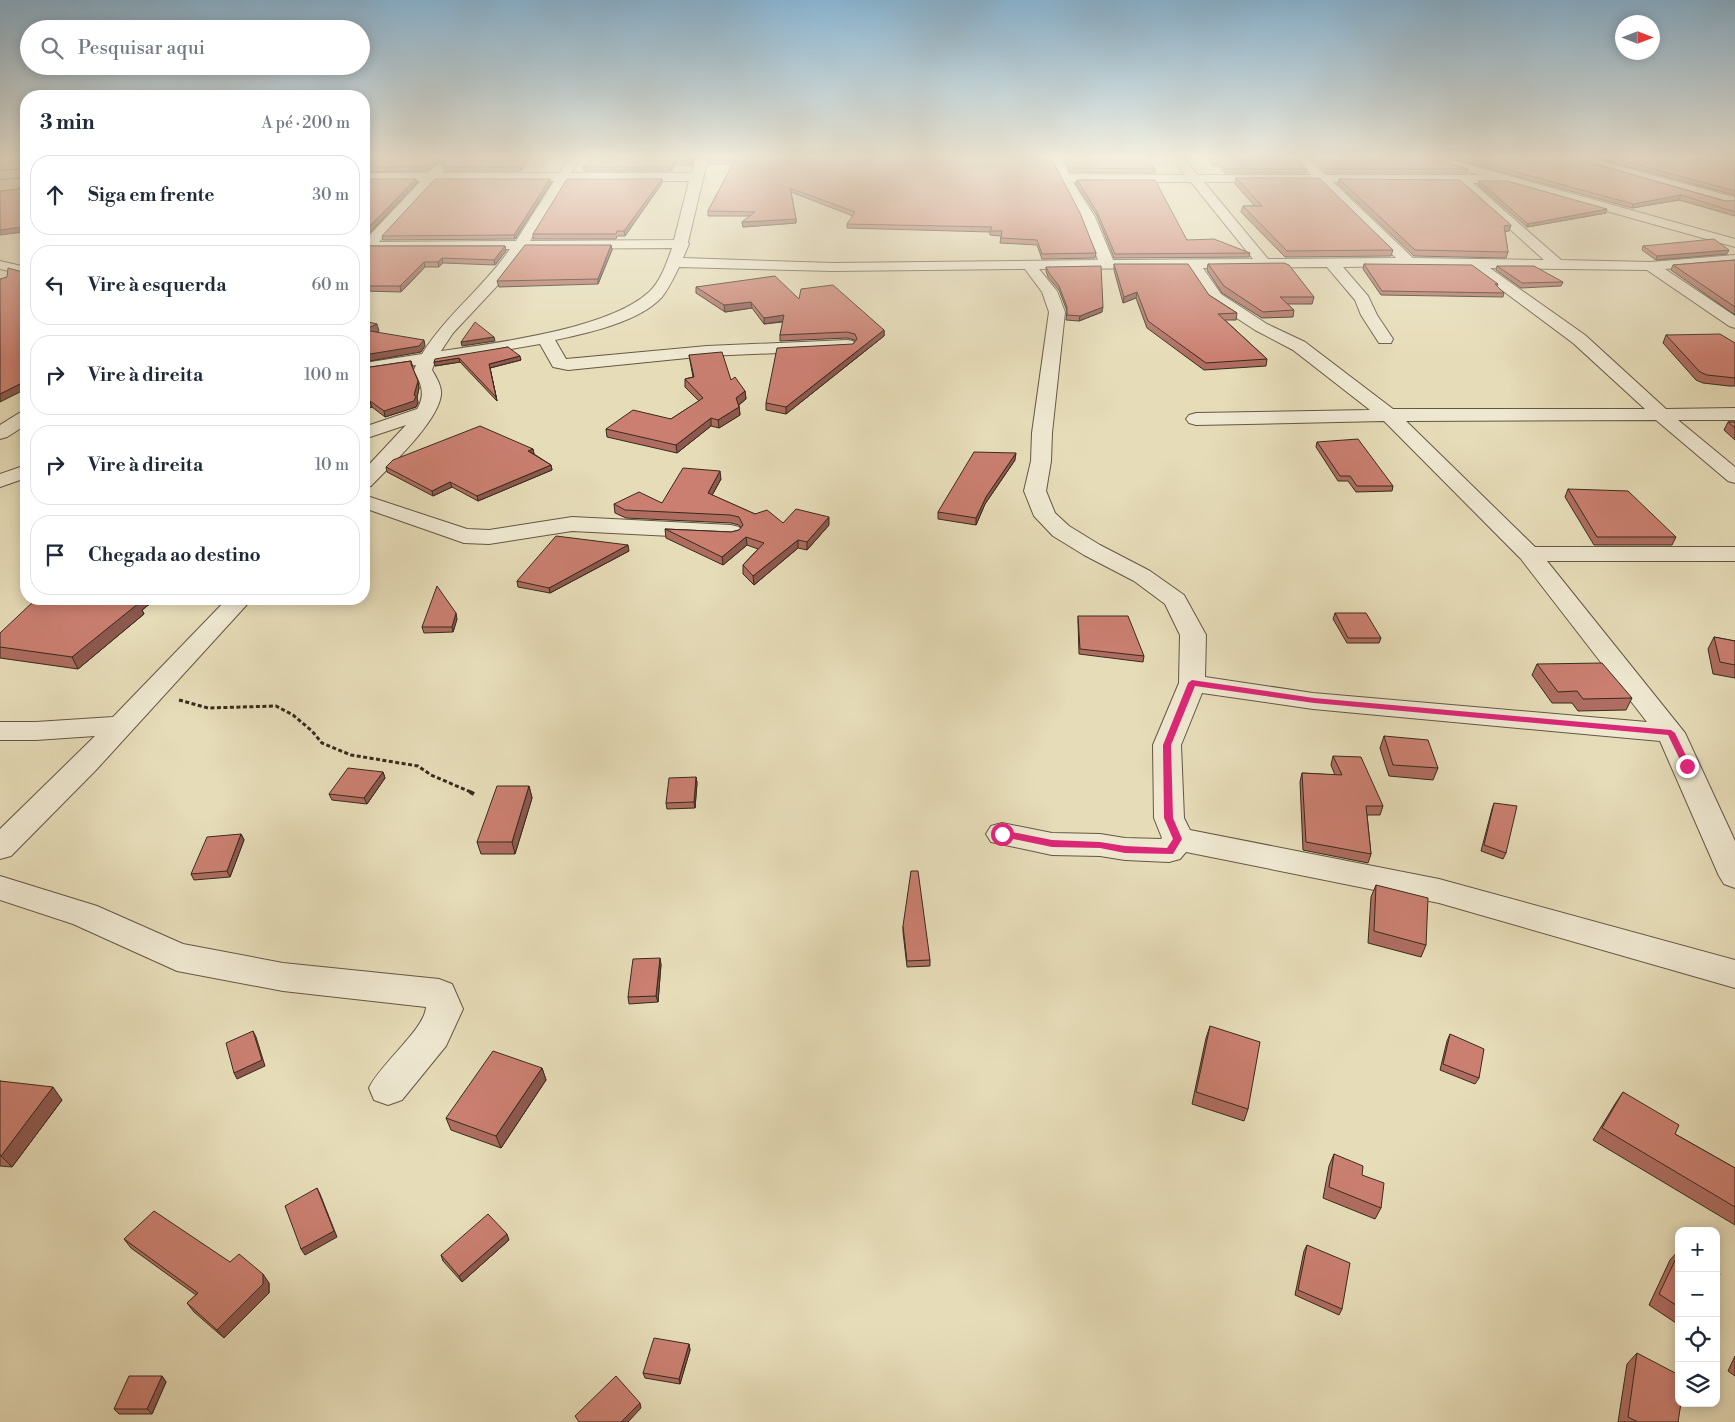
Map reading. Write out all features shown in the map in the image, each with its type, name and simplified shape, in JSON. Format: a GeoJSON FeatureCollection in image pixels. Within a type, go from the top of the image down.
{"type":"FeatureCollection","features":[{"type":"Feature","properties":{"kind":"street"},"geometry":{"type":"LineString","coordinates":[[370,241],[386,224]]}},
{"type":"Feature","properties":{"kind":"street"},"geometry":{"type":"LineString","coordinates":[[370,475],[427,411],[432,396],[431,384],[423,370],[427,357],[460,315],[501,272],[533,224]]}},
{"type":"Feature","properties":{"kind":"street"},"geometry":{"type":"LineString","coordinates":[[370,367],[545,337],[578,330],[626,315],[656,295],[682,244],[686,224]]}},
{"type":"Feature","properties":{"kind":"street"},"geometry":{"type":"LineString","coordinates":[[1091,224],[1107,264]]}},
{"type":"Feature","properties":{"kind":"street"},"geometry":{"type":"LineString","coordinates":[[1232,224],[1263,262]]}},
{"type":"Feature","properties":{"kind":"street"},"geometry":{"type":"LineString","coordinates":[[1371,224],[1410,262]]}},
{"type":"Feature","properties":{"kind":"street"},"geometry":{"type":"LineString","coordinates":[[1513,224],[1558,265]]}},
{"type":"Feature","properties":{"kind":"street"},"geometry":{"type":"LineString","coordinates":[[1668,224],[1735,243]]}},
{"type":"Feature","properties":{"kind":"street"},"geometry":{"type":"LineString","coordinates":[[370,246],[682,244]]}},
{"type":"Feature","properties":{"kind":"street"},"geometry":{"type":"LineString","coordinates":[[673,262],[816,267],[1263,262],[1410,262],[1650,266],[1735,259]]}},
{"type":"Feature","properties":{"kind":"street"},"geometry":{"type":"LineString","coordinates":[[0,264],[20,260]]}},
{"type":"Feature","properties":{"kind":"street"},"geometry":{"type":"LineString","coordinates":[[1331,262],[1362,299],[1369,315],[1385,339]]}},
{"type":"Feature","properties":{"kind":"street"},"geometry":{"type":"LineString","coordinates":[[1474,263],[1579,339],[1678,430],[1735,477]]}},
{"type":"Feature","properties":{"kind":"street"},"geometry":{"type":"LineString","coordinates":[[0,264],[20,269]]}},
{"type":"Feature","properties":{"kind":"street"},"geometry":{"type":"LineString","coordinates":[[1192,264],[1215,297],[1261,327],[1299,346],[1389,415],[1529,554],[1671,733],[1735,876]]}},
{"type":"Feature","properties":{"kind":"street"},"geometry":{"type":"LineString","coordinates":[[1032,265],[1032,270],[1049,291],[1057,312],[1036,491],[1044,516],[1061,531],[1092,550],[1142,576],[1175,600],[1194,635],[1192,683],[1167,745],[1169,818],[1178,839]]}},
{"type":"Feature","properties":{"kind":"street"},"geometry":{"type":"LineString","coordinates":[[1650,266],[1735,323]]}},
{"type":"Feature","properties":{"kind":"street"},"geometry":{"type":"LineString","coordinates":[[545,337],[559,363],[568,365],[639,357],[768,347],[847,345]]}},
{"type":"Feature","properties":{"kind":"street"},"geometry":{"type":"LineString","coordinates":[[370,431],[427,411]]}},
{"type":"Feature","properties":{"kind":"street"},"geometry":{"type":"LineString","coordinates":[[1196,419],[1389,415],[1735,414]]}},
{"type":"Feature","properties":{"kind":"street"},"geometry":{"type":"LineString","coordinates":[[0,433],[20,421]]}},
{"type":"Feature","properties":{"kind":"street"},"geometry":{"type":"LineString","coordinates":[[0,481],[20,474]]}},
{"type":"Feature","properties":{"kind":"street"},"geometry":{"type":"LineString","coordinates":[[0,490],[20,492]]}},
{"type":"Feature","properties":{"kind":"street"},"geometry":{"type":"LineString","coordinates":[[370,503],[464,536],[489,537],[572,524],[730,532]]}},
{"type":"Feature","properties":{"kind":"street"},"geometry":{"type":"LineString","coordinates":[[1529,554],[1735,554]]}},
{"type":"Feature","properties":{"kind":"street"},"geometry":{"type":"LineString","coordinates":[[0,848],[86,763],[234,605]]}},
{"type":"Feature","properties":{"kind":"street"},"geometry":{"type":"LineString","coordinates":[[1192,683],[1314,701],[1671,733]]}},
{"type":"Feature","properties":{"kind":"street"},"geometry":{"type":"LineString","coordinates":[[0,731],[36,731],[122,725]]}},
{"type":"Feature","properties":{"kind":"street"},"geometry":{"type":"LineString","coordinates":[[1002,834],[1052,844],[1100,845],[1125,850],[1169,851],[1178,839]]}},
{"type":"Feature","properties":{"kind":"street"},"geometry":{"type":"LineString","coordinates":[[1178,839],[1439,891],[1735,974]]}},
{"type":"Feature","properties":{"kind":"street"},"geometry":{"type":"LineString","coordinates":[[0,888],[85,915],[177,957],[283,977],[439,994],[445,1009],[433,1035],[388,1088]]}},
{"type":"Feature","properties":{"kind":"path"},"geometry":{"type":"LineString","coordinates":[[148,695],[208,708],[276,706],[292,715],[312,731],[322,743],[351,755],[418,766],[431,775],[474,794]]}},
{"type":"Feature","properties":{"kind":"building"},"geometry":{"type":"Polygon","coordinates":[[[0,224],[20,224],[20,227],[0,230],[0,224]]]}},
{"type":"Feature","properties":{"kind":"building"},"geometry":{"type":"Polygon","coordinates":[[[393,224],[521,224],[514,235],[382,236],[393,224]]]}},
{"type":"Feature","properties":{"kind":"building"},"geometry":{"type":"Polygon","coordinates":[[[539,224],[629,224],[624,231],[617,231],[616,234],[533,234],[539,224]]]}},
{"type":"Feature","properties":{"kind":"building"},"geometry":{"type":"Polygon","coordinates":[[[864,224],[1085,224],[1096,253],[1042,254],[1037,240],[1001,238],[1002,231],[990,231],[992,227],[864,224]]]}},
{"type":"Feature","properties":{"kind":"building"},"geometry":{"type":"Polygon","coordinates":[[[1102,224],[1179,224],[1187,240],[1214,239],[1250,253],[1115,254],[1102,224]]]}},
{"type":"Feature","properties":{"kind":"building"},"geometry":{"type":"Polygon","coordinates":[[[1261,224],[1367,224],[1393,250],[1287,251],[1261,224]]]}},
{"type":"Feature","properties":{"kind":"building"},"geometry":{"type":"Polygon","coordinates":[[[1388,224],[1511,225],[1504,226],[1508,252],[1415,250],[1388,224]]]}},
{"type":"Feature","properties":{"kind":"building"},"geometry":{"type":"Polygon","coordinates":[[[1714,239],[1729,250],[1657,256],[1643,246],[1714,239]]]}},
{"type":"Feature","properties":{"kind":"building"},"geometry":{"type":"Polygon","coordinates":[[[525,245],[611,245],[598,279],[497,281],[525,245]]]}},
{"type":"Feature","properties":{"kind":"building"},"geometry":{"type":"Polygon","coordinates":[[[370,246],[505,246],[494,260],[442,258],[438,262],[424,262],[400,286],[370,286],[370,246]]]}},
{"type":"Feature","properties":{"kind":"building"},"geometry":{"type":"Polygon","coordinates":[[[1735,260],[1735,307],[1673,265],[1735,260]]]}},
{"type":"Feature","properties":{"kind":"building"},"geometry":{"type":"Polygon","coordinates":[[[1284,263],[1289,265],[1314,297],[1280,297],[1294,310],[1263,312],[1224,286],[1208,264],[1284,263]]]}},
{"type":"Feature","properties":{"kind":"building"},"geometry":{"type":"Polygon","coordinates":[[[1114,264],[1188,264],[1209,295],[1237,313],[1218,314],[1267,359],[1206,363],[1148,321],[1137,292],[1124,297],[1114,264]]]}},
{"type":"Feature","properties":{"kind":"building"},"geometry":{"type":"Polygon","coordinates":[[[1364,264],[1472,265],[1498,284],[1495,284],[1504,293],[1382,291],[1364,264]]]}},
{"type":"Feature","properties":{"kind":"building"},"geometry":{"type":"Polygon","coordinates":[[[1101,266],[1103,307],[1080,316],[1067,315],[1067,307],[1059,286],[1046,267],[1101,266]]]}},
{"type":"Feature","properties":{"kind":"building"},"geometry":{"type":"Polygon","coordinates":[[[1497,266],[1534,266],[1563,282],[1522,283],[1497,266]]]}},
{"type":"Feature","properties":{"kind":"building"},"geometry":{"type":"Polygon","coordinates":[[[8,268],[20,271],[20,384],[0,394],[0,279],[7,277],[8,268]]]}},
{"type":"Feature","properties":{"kind":"building"},"geometry":{"type":"Polygon","coordinates":[[[775,276],[799,299],[801,289],[833,285],[884,330],[786,407],[766,403],[777,348],[853,344],[857,339],[855,334],[847,332],[780,335],[784,315],[764,318],[751,302],[724,305],[696,287],[775,276]]]}},
{"type":"Feature","properties":{"kind":"building"},"geometry":{"type":"Polygon","coordinates":[[[370,322],[377,324],[370,327],[370,322]]]}},
{"type":"Feature","properties":{"kind":"building"},"geometry":{"type":"Polygon","coordinates":[[[475,322],[494,337],[461,342],[475,322]]]}},
{"type":"Feature","properties":{"kind":"building"},"geometry":{"type":"Polygon","coordinates":[[[370,331],[424,340],[419,346],[370,354],[370,331]]]}},
{"type":"Feature","properties":{"kind":"building"},"geometry":{"type":"Polygon","coordinates":[[[1720,334],[1735,343],[1735,378],[1707,375],[1700,372],[1666,335],[1720,334]]]}},
{"type":"Feature","properties":{"kind":"building"},"geometry":{"type":"Polygon","coordinates":[[[508,347],[520,356],[489,364],[496,397],[459,358],[434,362],[435,359],[508,347]]]}},
{"type":"Feature","properties":{"kind":"building"},"geometry":{"type":"Polygon","coordinates":[[[722,352],[731,380],[735,377],[745,391],[736,398],[739,407],[718,420],[711,418],[676,445],[606,429],[633,410],[671,419],[703,398],[685,379],[694,377],[689,355],[722,352]]]}},
{"type":"Feature","properties":{"kind":"building"},"geometry":{"type":"Polygon","coordinates":[[[411,361],[418,381],[414,401],[384,411],[370,401],[370,367],[411,361]]]}},
{"type":"Feature","properties":{"kind":"building"},"geometry":{"type":"Polygon","coordinates":[[[1728,422],[1735,422],[1735,428],[1728,422]]]}},
{"type":"Feature","properties":{"kind":"building"},"geometry":{"type":"Polygon","coordinates":[[[480,426],[533,449],[528,451],[551,465],[477,496],[450,482],[432,491],[386,467],[393,460],[480,426]]]}},
{"type":"Feature","properties":{"kind":"building"},"geometry":{"type":"Polygon","coordinates":[[[1358,439],[1393,486],[1357,486],[1350,476],[1340,476],[1317,442],[1358,439]]]}},
{"type":"Feature","properties":{"kind":"building"},"geometry":{"type":"Polygon","coordinates":[[[974,452],[1016,453],[986,497],[976,518],[938,512],[974,452]]]}},
{"type":"Feature","properties":{"kind":"building"},"geometry":{"type":"Polygon","coordinates":[[[683,468],[720,471],[708,493],[755,514],[767,510],[783,523],[796,509],[829,517],[807,542],[798,540],[753,576],[743,565],[764,543],[746,537],[722,557],[665,529],[731,532],[739,530],[743,525],[739,517],[625,510],[614,504],[639,492],[662,503],[683,468]]]}},
{"type":"Feature","properties":{"kind":"building"},"geometry":{"type":"Polygon","coordinates":[[[1568,489],[1628,491],[1676,537],[1597,537],[1568,489]]]}},
{"type":"Feature","properties":{"kind":"building"},"geometry":{"type":"Polygon","coordinates":[[[556,536],[628,545],[549,588],[517,581],[556,536]]]}},
{"type":"Feature","properties":{"kind":"building"},"geometry":{"type":"Polygon","coordinates":[[[437,586],[456,613],[452,627],[422,627],[437,586]]]}},
{"type":"Feature","properties":{"kind":"building"},"geometry":{"type":"Polygon","coordinates":[[[30,605],[137,605],[72,657],[0,647],[0,633],[30,605]]]}},
{"type":"Feature","properties":{"kind":"building"},"geometry":{"type":"Polygon","coordinates":[[[1335,613],[1366,613],[1381,638],[1348,638],[1335,613]]]}},
{"type":"Feature","properties":{"kind":"building"},"geometry":{"type":"Polygon","coordinates":[[[1078,616],[1128,616],[1144,656],[1080,649],[1078,616]]]}},
{"type":"Feature","properties":{"kind":"building"},"geometry":{"type":"Polygon","coordinates":[[[1714,637],[1735,641],[1735,665],[1720,662],[1714,637]]]}},
{"type":"Feature","properties":{"kind":"building"},"geometry":{"type":"Polygon","coordinates":[[[1602,663],[1632,698],[1583,699],[1577,691],[1558,692],[1537,664],[1602,663]]]}},
{"type":"Feature","properties":{"kind":"building"},"geometry":{"type":"Polygon","coordinates":[[[1384,736],[1428,740],[1438,768],[1393,765],[1384,736]]]}},
{"type":"Feature","properties":{"kind":"building"},"geometry":{"type":"Polygon","coordinates":[[[1333,756],[1361,757],[1383,806],[1366,806],[1371,854],[1306,842],[1302,773],[1342,775],[1333,756]]]}},
{"type":"Feature","properties":{"kind":"building"},"geometry":{"type":"Polygon","coordinates":[[[348,768],[383,772],[364,798],[329,794],[348,768]]]}},
{"type":"Feature","properties":{"kind":"building"},"geometry":{"type":"Polygon","coordinates":[[[696,777],[694,802],[666,803],[669,778],[696,777]]]}},
{"type":"Feature","properties":{"kind":"building"},"geometry":{"type":"Polygon","coordinates":[[[497,786],[529,786],[512,842],[477,842],[497,786]]]}},
{"type":"Feature","properties":{"kind":"building"},"geometry":{"type":"Polygon","coordinates":[[[1494,803],[1517,806],[1506,853],[1484,845],[1494,803]]]}},
{"type":"Feature","properties":{"kind":"building"},"geometry":{"type":"Polygon","coordinates":[[[241,834],[227,871],[191,874],[207,837],[241,834]]]}},
{"type":"Feature","properties":{"kind":"building"},"geometry":{"type":"Polygon","coordinates":[[[911,871],[918,871],[930,960],[907,961],[903,926],[911,871]]]}},
{"type":"Feature","properties":{"kind":"building"},"geometry":{"type":"Polygon","coordinates":[[[1376,885],[1428,898],[1426,945],[1374,931],[1376,885]]]}},
{"type":"Feature","properties":{"kind":"building"},"geometry":{"type":"Polygon","coordinates":[[[660,958],[656,996],[628,997],[633,959],[660,958]]]}},
{"type":"Feature","properties":{"kind":"building"},"geometry":{"type":"Polygon","coordinates":[[[1210,1026],[1260,1042],[1248,1109],[1196,1092],[1210,1026]]]}},
{"type":"Feature","properties":{"kind":"building"},"geometry":{"type":"Polygon","coordinates":[[[253,1031],[262,1060],[234,1073],[226,1043],[253,1031]]]}},
{"type":"Feature","properties":{"kind":"building"},"geometry":{"type":"Polygon","coordinates":[[[1450,1034],[1484,1049],[1479,1078],[1443,1064],[1450,1034]]]}},
{"type":"Feature","properties":{"kind":"building"},"geometry":{"type":"Polygon","coordinates":[[[493,1051],[542,1068],[496,1136],[446,1118],[493,1051]]]}},
{"type":"Feature","properties":{"kind":"building"},"geometry":{"type":"Polygon","coordinates":[[[0,1081],[53,1087],[1,1156],[0,1155],[0,1081]]]}},
{"type":"Feature","properties":{"kind":"building"},"geometry":{"type":"Polygon","coordinates":[[[1623,1092],[1679,1125],[1675,1134],[1735,1168],[1735,1207],[1602,1128],[1623,1092]]]}},
{"type":"Feature","properties":{"kind":"building"},"geometry":{"type":"Polygon","coordinates":[[[1334,1154],[1363,1166],[1362,1175],[1384,1183],[1381,1208],[1329,1187],[1334,1154]]]}},
{"type":"Feature","properties":{"kind":"building"},"geometry":{"type":"Polygon","coordinates":[[[317,1188],[334,1231],[301,1249],[285,1206],[317,1188]]]}},
{"type":"Feature","properties":{"kind":"building"},"geometry":{"type":"Polygon","coordinates":[[[154,1211],[230,1262],[239,1254],[263,1274],[263,1284],[217,1330],[187,1303],[198,1293],[124,1239],[154,1211]]]}},
{"type":"Feature","properties":{"kind":"building"},"geometry":{"type":"Polygon","coordinates":[[[488,1214],[507,1234],[459,1276],[441,1255],[488,1214]]]}},
{"type":"Feature","properties":{"kind":"building"},"geometry":{"type":"Polygon","coordinates":[[[1307,1245],[1350,1263],[1342,1309],[1298,1290],[1307,1245]]]}},
{"type":"Feature","properties":{"kind":"building"},"geometry":{"type":"Polygon","coordinates":[[[1675,1260],[1675,1304],[1659,1294],[1675,1260]]]}},
{"type":"Feature","properties":{"kind":"building"},"geometry":{"type":"Polygon","coordinates":[[[654,1338],[689,1344],[679,1379],[643,1373],[654,1338]]]}},
{"type":"Feature","properties":{"kind":"building"},"geometry":{"type":"Polygon","coordinates":[[[1637,1353],[1675,1373],[1675,1407],[1680,1407],[1678,1422],[1638,1422],[1628,1417],[1637,1353]]]}},
{"type":"Feature","properties":{"kind":"building"},"geometry":{"type":"Polygon","coordinates":[[[129,1376],[162,1376],[147,1409],[114,1409],[129,1376]]]}},
{"type":"Feature","properties":{"kind":"building"},"geometry":{"type":"Polygon","coordinates":[[[616,1376],[640,1403],[621,1422],[579,1422],[575,1416],[616,1376]]]}},
{"type":"Feature","properties":{"kind":"route"},"geometry":{"type":"LineString","coordinates":[[1002,834],[1052,844],[1100,845],[1125,850],[1169,851],[1178,839],[1169,818],[1167,745],[1192,683],[1314,701],[1671,733],[1687,766]]}}]}
